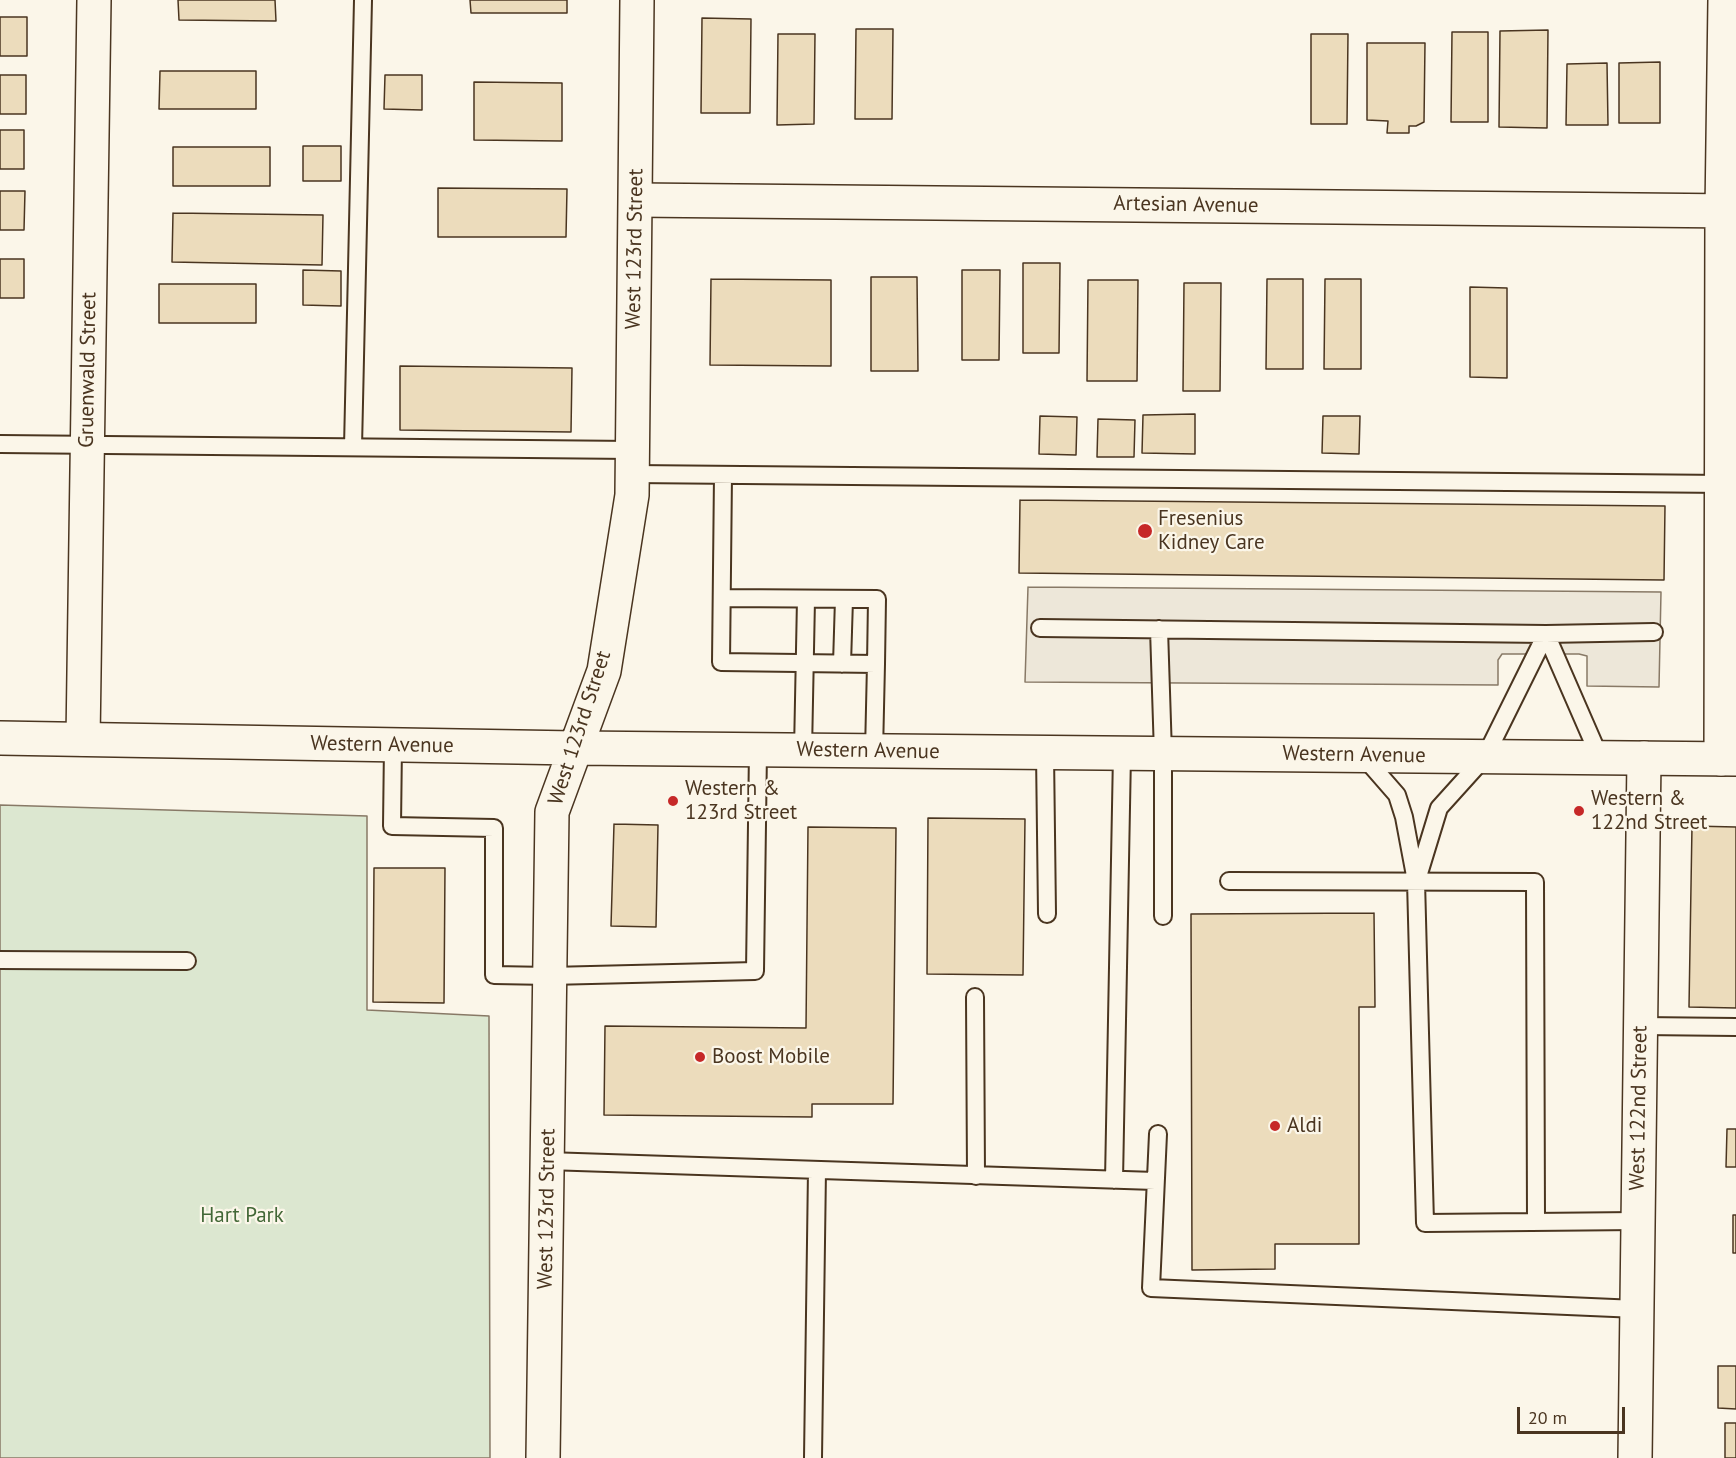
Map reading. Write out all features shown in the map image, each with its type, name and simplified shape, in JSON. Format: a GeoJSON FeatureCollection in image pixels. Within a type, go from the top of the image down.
{"type":"FeatureCollection","features":[{"type":"Feature","properties":{"kind":"street","name":"Gruenwald Street"},"geometry":{"type":"LineString","coordinates":[[83,739],[94,0]]}},
{"type":"Feature","properties":{"kind":"street","name":"West 123rd Street"},"geometry":{"type":"LineString","coordinates":[[543,1458],[552,812],[604,671],[629,517],[633,462],[637,0]]}},
{"type":"Feature","properties":{"kind":"street"},"geometry":{"type":"LineString","coordinates":[[1725,0],[1729,211],[1728,759]]}},
{"type":"Feature","properties":{"kind":"street","name":"Artesian Avenue"},"geometry":{"type":"LineString","coordinates":[[636,200],[1729,211]]}},
{"type":"Feature","properties":{"kind":"street","name":"Western Avenue"},"geometry":{"type":"LineString","coordinates":[[0,738],[874,752],[1728,759]]}},
{"type":"Feature","properties":{"kind":"street","name":"West 122nd Street"},"geometry":{"type":"LineString","coordinates":[[1635,1458],[1644,758]]}},
{"type":"Feature","properties":{"kind":"lane"},"geometry":{"type":"LineString","coordinates":[[353,447],[363,0]]}},
{"type":"Feature","properties":{"kind":"lane"},"geometry":{"type":"LineString","coordinates":[[0,444],[353,447],[633,462],[723,475],[1729,484]]}},
{"type":"Feature","properties":{"kind":"lane"},"geometry":{"type":"LineString","coordinates":[[723,475],[721,662],[876,664]]}},
{"type":"Feature","properties":{"kind":"lane"},"geometry":{"type":"LineString","coordinates":[[722,598],[878,599],[874,752]]}},
{"type":"Feature","properties":{"kind":"lane"},"geometry":{"type":"LineString","coordinates":[[803,751],[806,599]]}},
{"type":"Feature","properties":{"kind":"lane"},"geometry":{"type":"LineString","coordinates":[[842,664],[844,599]]}},
{"type":"Feature","properties":{"kind":"lane"},"geometry":{"type":"LineString","coordinates":[[1040,628],[1546,634],[1654,632]]}},
{"type":"Feature","properties":{"kind":"lane"},"geometry":{"type":"LineString","coordinates":[[1158,629],[1162,754],[1163,916]]}},
{"type":"Feature","properties":{"kind":"lane"},"geometry":{"type":"LineString","coordinates":[[1416,881],[1439,808],[1485,757],[1546,634]]}},
{"type":"Feature","properties":{"kind":"lane"},"geometry":{"type":"LineString","coordinates":[[1546,634],[1600,758]]}},
{"type":"Feature","properties":{"kind":"lane"},"geometry":{"type":"LineString","coordinates":[[393,745],[392,826],[494,828],[494,975],[550,976],[755,971],[758,750]]}},
{"type":"Feature","properties":{"kind":"lane"},"geometry":{"type":"LineString","coordinates":[[1045,753],[1047,914]]}},
{"type":"Feature","properties":{"kind":"lane"},"geometry":{"type":"LineString","coordinates":[[1114,1180],[1122,754]]}},
{"type":"Feature","properties":{"kind":"lane"},"geometry":{"type":"LineString","coordinates":[[1363,755],[1396,795],[1404,817],[1416,881],[1425,1224],[1637,1221]]}},
{"type":"Feature","properties":{"kind":"lane"},"geometry":{"type":"LineString","coordinates":[[1228,881],[1535,882],[1536,1222]]}},
{"type":"Feature","properties":{"kind":"lane"},"geometry":{"type":"LineString","coordinates":[[0,960],[187,961]]}},
{"type":"Feature","properties":{"kind":"lane"},"geometry":{"type":"LineString","coordinates":[[975,997],[976,1176]]}},
{"type":"Feature","properties":{"kind":"lane"},"geometry":{"type":"LineString","coordinates":[[1641,1026],[1736,1027]]}},
{"type":"Feature","properties":{"kind":"lane"},"geometry":{"type":"LineString","coordinates":[[1158,1134],[1151,1288],[1637,1309]]}},
{"type":"Feature","properties":{"kind":"lane"},"geometry":{"type":"LineString","coordinates":[[547,1161],[1155,1181]]}},
{"type":"Feature","properties":{"kind":"lane"},"geometry":{"type":"LineString","coordinates":[[813,1458],[817,1170]]}},
{"type":"Feature","properties":{"kind":"green space","name":"Hart Park"},"geometry":{"type":"Polygon","coordinates":[[[0,805],[367,816],[367,1010],[489,1016],[490,1458],[0,1458],[0,805]]]}},
{"type":"Feature","properties":{"kind":"shaded area"},"geometry":{"type":"Polygon","coordinates":[[[1028,587],[1661,592],[1659,687],[1587,686],[1587,656],[1579,654],[1502,654],[1498,660],[1498,685],[1025,682],[1028,587]]]}},
{"type":"Feature","properties":{"kind":"building"},"geometry":{"type":"Polygon","coordinates":[[[178,0],[275,0],[276,21],[179,20],[178,0]]]}},
{"type":"Feature","properties":{"kind":"building"},"geometry":{"type":"Polygon","coordinates":[[[470,0],[567,0],[567,13],[471,13],[470,0]]]}},
{"type":"Feature","properties":{"kind":"building"},"geometry":{"type":"Polygon","coordinates":[[[0,17],[27,17],[27,56],[0,56],[0,17]]]}},
{"type":"Feature","properties":{"kind":"building"},"geometry":{"type":"Polygon","coordinates":[[[702,18],[751,19],[750,113],[701,113],[702,18]]]}},
{"type":"Feature","properties":{"kind":"building"},"geometry":{"type":"Polygon","coordinates":[[[856,29],[893,29],[892,119],[855,119],[856,29]]]}},
{"type":"Feature","properties":{"kind":"building"},"geometry":{"type":"Polygon","coordinates":[[[1548,30],[1547,128],[1499,127],[1500,31],[1548,30]]]}},
{"type":"Feature","properties":{"kind":"building"},"geometry":{"type":"Polygon","coordinates":[[[1452,32],[1488,32],[1488,122],[1451,122],[1452,32]]]}},
{"type":"Feature","properties":{"kind":"building"},"geometry":{"type":"Polygon","coordinates":[[[778,34],[815,34],[814,124],[777,125],[778,34]]]}},
{"type":"Feature","properties":{"kind":"building"},"geometry":{"type":"Polygon","coordinates":[[[1311,34],[1348,34],[1347,124],[1311,124],[1311,34]]]}},
{"type":"Feature","properties":{"kind":"building"},"geometry":{"type":"Polygon","coordinates":[[[1367,43],[1425,43],[1424,122],[1416,126],[1409,126],[1409,133],[1387,133],[1388,121],[1367,120],[1367,43]]]}},
{"type":"Feature","properties":{"kind":"building"},"geometry":{"type":"Polygon","coordinates":[[[1660,62],[1660,123],[1619,123],[1619,63],[1660,62]]]}},
{"type":"Feature","properties":{"kind":"building"},"geometry":{"type":"Polygon","coordinates":[[[1607,63],[1608,125],[1566,125],[1567,64],[1607,63]]]}},
{"type":"Feature","properties":{"kind":"building"},"geometry":{"type":"Polygon","coordinates":[[[160,71],[256,71],[256,109],[159,109],[160,71]]]}},
{"type":"Feature","properties":{"kind":"building"},"geometry":{"type":"Polygon","coordinates":[[[0,75],[26,75],[26,114],[0,114],[0,75]]]}},
{"type":"Feature","properties":{"kind":"building"},"geometry":{"type":"Polygon","coordinates":[[[385,75],[422,75],[422,110],[384,109],[385,75]]]}},
{"type":"Feature","properties":{"kind":"building"},"geometry":{"type":"Polygon","coordinates":[[[474,82],[562,83],[562,141],[474,140],[474,82]]]}},
{"type":"Feature","properties":{"kind":"building"},"geometry":{"type":"Polygon","coordinates":[[[0,130],[24,130],[24,169],[0,169],[0,130]]]}},
{"type":"Feature","properties":{"kind":"building"},"geometry":{"type":"Polygon","coordinates":[[[303,146],[341,146],[341,181],[303,181],[303,146]]]}},
{"type":"Feature","properties":{"kind":"building"},"geometry":{"type":"Polygon","coordinates":[[[173,147],[270,147],[270,186],[173,186],[173,147]]]}},
{"type":"Feature","properties":{"kind":"building"},"geometry":{"type":"Polygon","coordinates":[[[438,188],[567,189],[566,237],[438,237],[438,188]]]}},
{"type":"Feature","properties":{"kind":"building"},"geometry":{"type":"Polygon","coordinates":[[[0,191],[25,191],[24,230],[0,230],[0,191]]]}},
{"type":"Feature","properties":{"kind":"building"},"geometry":{"type":"Polygon","coordinates":[[[173,213],[323,215],[322,265],[172,262],[173,213]]]}},
{"type":"Feature","properties":{"kind":"building"},"geometry":{"type":"Polygon","coordinates":[[[0,259],[24,259],[24,298],[0,298],[0,259]]]}},
{"type":"Feature","properties":{"kind":"building"},"geometry":{"type":"Polygon","coordinates":[[[1023,263],[1060,263],[1059,353],[1023,353],[1023,263]]]}},
{"type":"Feature","properties":{"kind":"building"},"geometry":{"type":"Polygon","coordinates":[[[303,270],[341,271],[341,306],[303,305],[303,270]]]}},
{"type":"Feature","properties":{"kind":"building"},"geometry":{"type":"Polygon","coordinates":[[[962,270],[1000,270],[999,360],[962,360],[962,270]]]}},
{"type":"Feature","properties":{"kind":"building"},"geometry":{"type":"Polygon","coordinates":[[[871,277],[917,277],[918,371],[871,371],[871,277]]]}},
{"type":"Feature","properties":{"kind":"building"},"geometry":{"type":"Polygon","coordinates":[[[711,279],[831,280],[831,366],[710,365],[711,279]]]}},
{"type":"Feature","properties":{"kind":"building"},"geometry":{"type":"Polygon","coordinates":[[[1267,279],[1303,279],[1303,369],[1266,369],[1267,279]]]}},
{"type":"Feature","properties":{"kind":"building"},"geometry":{"type":"Polygon","coordinates":[[[1325,279],[1361,279],[1361,369],[1324,369],[1325,279]]]}},
{"type":"Feature","properties":{"kind":"building"},"geometry":{"type":"Polygon","coordinates":[[[1088,280],[1138,280],[1137,381],[1087,381],[1088,280]]]}},
{"type":"Feature","properties":{"kind":"building"},"geometry":{"type":"Polygon","coordinates":[[[1184,283],[1221,283],[1220,391],[1183,391],[1184,283]]]}},
{"type":"Feature","properties":{"kind":"building"},"geometry":{"type":"Polygon","coordinates":[[[159,284],[256,284],[256,323],[159,323],[159,284]]]}},
{"type":"Feature","properties":{"kind":"building"},"geometry":{"type":"Polygon","coordinates":[[[1470,287],[1507,288],[1507,378],[1470,377],[1470,287]]]}},
{"type":"Feature","properties":{"kind":"building"},"geometry":{"type":"Polygon","coordinates":[[[400,366],[572,368],[571,432],[400,430],[400,366]]]}},
{"type":"Feature","properties":{"kind":"building"},"geometry":{"type":"Polygon","coordinates":[[[1195,414],[1195,454],[1142,453],[1143,415],[1195,414]]]}},
{"type":"Feature","properties":{"kind":"building"},"geometry":{"type":"Polygon","coordinates":[[[1040,416],[1077,417],[1076,455],[1039,454],[1040,416]]]}},
{"type":"Feature","properties":{"kind":"building"},"geometry":{"type":"Polygon","coordinates":[[[1323,416],[1360,416],[1359,454],[1322,453],[1323,416]]]}},
{"type":"Feature","properties":{"kind":"building"},"geometry":{"type":"Polygon","coordinates":[[[1098,419],[1135,420],[1134,457],[1097,457],[1098,419]]]}},
{"type":"Feature","properties":{"kind":"building"},"geometry":{"type":"Polygon","coordinates":[[[1020,500],[1665,506],[1664,580],[1019,573],[1020,500]]]}},
{"type":"Feature","properties":{"kind":"building"},"geometry":{"type":"Polygon","coordinates":[[[928,818],[1025,819],[1023,975],[927,974],[928,818]]]}},
{"type":"Feature","properties":{"kind":"building"},"geometry":{"type":"Polygon","coordinates":[[[614,824],[658,825],[656,927],[611,926],[614,824]]]}},
{"type":"Feature","properties":{"kind":"building"},"geometry":{"type":"Polygon","coordinates":[[[1692,826],[1736,827],[1736,1008],[1689,1007],[1692,826]]]}},
{"type":"Feature","properties":{"kind":"building"},"geometry":{"type":"Polygon","coordinates":[[[808,827],[896,828],[893,1104],[812,1104],[812,1117],[604,1115],[605,1026],[806,1028],[808,827]]]}},
{"type":"Feature","properties":{"kind":"building"},"geometry":{"type":"Polygon","coordinates":[[[374,868],[445,868],[444,1003],[373,1002],[374,868]]]}},
{"type":"Feature","properties":{"kind":"building","name":"Aldi"},"geometry":{"type":"Polygon","coordinates":[[[1374,913],[1375,1007],[1359,1007],[1359,1244],[1275,1244],[1275,1269],[1192,1270],[1191,914],[1374,913]]]}},
{"type":"Feature","properties":{"kind":"building"},"geometry":{"type":"Polygon","coordinates":[[[1727,1129],[1736,1129],[1736,1167],[1726,1167],[1727,1129]]]}},
{"type":"Feature","properties":{"kind":"building"},"geometry":{"type":"Polygon","coordinates":[[[1733,1215],[1736,1215],[1736,1253],[1733,1253],[1733,1215]]]}},
{"type":"Feature","properties":{"kind":"building"},"geometry":{"type":"Polygon","coordinates":[[[1718,1366],[1736,1366],[1736,1409],[1718,1408],[1718,1366]]]}},
{"type":"Feature","properties":{"kind":"building"},"geometry":{"type":"Polygon","coordinates":[[[1725,1423],[1736,1423],[1736,1458],[1725,1458],[1725,1423]]]}},
{"type":"Feature","properties":{"kind":"place","name":"Fresenius Kidney Care"},"geometry":{"type":"Point","coordinates":[1145,531]}},
{"type":"Feature","properties":{"kind":"place","name":"Western & 123rd Street"},"geometry":{"type":"Point","coordinates":[673,801]}},
{"type":"Feature","properties":{"kind":"place","name":"Western & 122nd Street"},"geometry":{"type":"Point","coordinates":[1579,811]}},
{"type":"Feature","properties":{"kind":"place","name":"Boost Mobile"},"geometry":{"type":"Point","coordinates":[700,1057]}},
{"type":"Feature","properties":{"kind":"place","name":"Aldi"},"geometry":{"type":"Point","coordinates":[1275,1126]}}]}
